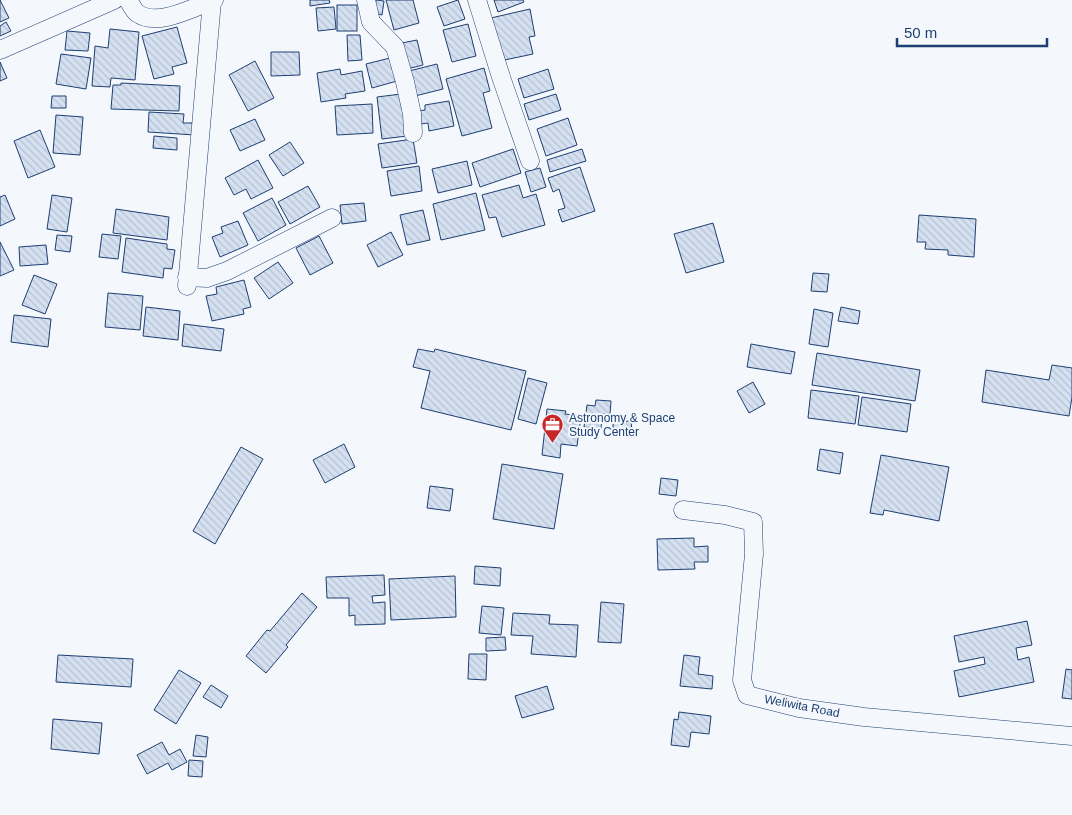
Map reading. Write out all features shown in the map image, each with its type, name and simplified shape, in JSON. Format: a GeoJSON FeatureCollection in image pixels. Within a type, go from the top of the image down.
{"type":"FeatureCollection","features":[{"type":"Feature","properties":{"kind":"street"},"geometry":{"type":"LineString","coordinates":[[0,50],[114,0]]}},
{"type":"Feature","properties":{"kind":"street"},"geometry":{"type":"LineString","coordinates":[[128,0],[137,13],[154,19],[170,17],[213,0],[187,282],[227,271],[332,218]]}},
{"type":"Feature","properties":{"kind":"street"},"geometry":{"type":"LineString","coordinates":[[366,0],[371,22],[395,47],[412,114],[413,133]]}},
{"type":"Feature","properties":{"kind":"street"},"geometry":{"type":"LineString","coordinates":[[477,0],[530,161]]}},
{"type":"Feature","properties":{"kind":"street","name":"Weliwita Road"},"geometry":{"type":"LineString","coordinates":[[683,510],[725,515],[753,522],[754,554],[742,680],[747,695],[799,708],[864,717],[1072,736]]}},
{"type":"Feature","properties":{"kind":"building"},"geometry":{"type":"Polygon","coordinates":[[[0,0],[9,18],[0,22],[0,0]]]}},
{"type":"Feature","properties":{"kind":"building"},"geometry":{"type":"Polygon","coordinates":[[[310,0],[329,0],[330,3],[310,6],[310,0]]]}},
{"type":"Feature","properties":{"kind":"building"},"geometry":{"type":"Polygon","coordinates":[[[376,0],[384,1],[382,15],[374,13],[376,0]]]}},
{"type":"Feature","properties":{"kind":"building"},"geometry":{"type":"Polygon","coordinates":[[[386,0],[413,0],[419,23],[394,30],[386,0]]]}},
{"type":"Feature","properties":{"kind":"building"},"geometry":{"type":"Polygon","coordinates":[[[458,0],[465,19],[444,26],[437,7],[458,0]]]}},
{"type":"Feature","properties":{"kind":"building"},"geometry":{"type":"Polygon","coordinates":[[[494,0],[523,0],[524,2],[498,12],[494,0]]]}},
{"type":"Feature","properties":{"kind":"building"},"geometry":{"type":"Polygon","coordinates":[[[337,5],[357,5],[357,31],[337,31],[337,5]]]}},
{"type":"Feature","properties":{"kind":"building"},"geometry":{"type":"Polygon","coordinates":[[[334,7],[336,29],[318,31],[316,8],[334,7]]]}},
{"type":"Feature","properties":{"kind":"building"},"geometry":{"type":"Polygon","coordinates":[[[530,9],[535,36],[529,37],[533,54],[500,61],[491,18],[530,9]]]}},
{"type":"Feature","properties":{"kind":"building"},"geometry":{"type":"Polygon","coordinates":[[[6,22],[11,31],[0,36],[0,26],[6,22]]]}},
{"type":"Feature","properties":{"kind":"building"},"geometry":{"type":"Polygon","coordinates":[[[468,24],[476,56],[452,62],[443,30],[468,24]]]}},
{"type":"Feature","properties":{"kind":"building"},"geometry":{"type":"Polygon","coordinates":[[[177,27],[187,63],[172,67],[174,74],[154,79],[142,36],[177,27]]]}},
{"type":"Feature","properties":{"kind":"building"},"geometry":{"type":"Polygon","coordinates":[[[110,29],[139,32],[135,80],[111,78],[110,87],[92,86],[95,46],[108,48],[110,29]]]}},
{"type":"Feature","properties":{"kind":"building"},"geometry":{"type":"Polygon","coordinates":[[[67,31],[90,33],[88,51],[65,50],[67,31]]]}},
{"type":"Feature","properties":{"kind":"building"},"geometry":{"type":"Polygon","coordinates":[[[347,35],[360,35],[362,60],[348,61],[347,35]]]}},
{"type":"Feature","properties":{"kind":"building"},"geometry":{"type":"Polygon","coordinates":[[[417,40],[423,65],[407,69],[402,43],[417,40]]]}},
{"type":"Feature","properties":{"kind":"building"},"geometry":{"type":"Polygon","coordinates":[[[271,52],[299,52],[300,75],[271,76],[271,52]]]}},
{"type":"Feature","properties":{"kind":"building"},"geometry":{"type":"Polygon","coordinates":[[[61,54],[91,58],[86,89],[56,84],[61,54]]]}},
{"type":"Feature","properties":{"kind":"building"},"geometry":{"type":"Polygon","coordinates":[[[390,58],[397,81],[372,88],[366,64],[390,58]]]}},
{"type":"Feature","properties":{"kind":"building"},"geometry":{"type":"Polygon","coordinates":[[[255,61],[274,98],[248,111],[229,75],[255,61]]]}},
{"type":"Feature","properties":{"kind":"building"},"geometry":{"type":"Polygon","coordinates":[[[0,62],[7,78],[0,81],[0,62]]]}},
{"type":"Feature","properties":{"kind":"building"},"geometry":{"type":"Polygon","coordinates":[[[437,64],[443,89],[415,96],[409,71],[437,64]]]}},
{"type":"Feature","properties":{"kind":"building"},"geometry":{"type":"Polygon","coordinates":[[[484,68],[490,91],[483,93],[492,128],[462,136],[446,79],[484,68]]]}},
{"type":"Feature","properties":{"kind":"building"},"geometry":{"type":"Polygon","coordinates":[[[340,69],[341,75],[362,71],[365,91],[345,94],[346,98],[321,102],[317,73],[340,69]]]}},
{"type":"Feature","properties":{"kind":"building"},"geometry":{"type":"Polygon","coordinates":[[[548,69],[554,89],[524,98],[518,79],[548,69]]]}},
{"type":"Feature","properties":{"kind":"building"},"geometry":{"type":"Polygon","coordinates":[[[121,83],[180,86],[179,111],[111,109],[113,85],[121,85],[121,83]]]}},
{"type":"Feature","properties":{"kind":"building"},"geometry":{"type":"Polygon","coordinates":[[[401,94],[407,136],[382,139],[377,97],[401,94]]]}},
{"type":"Feature","properties":{"kind":"building"},"geometry":{"type":"Polygon","coordinates":[[[556,94],[561,110],[529,120],[524,104],[556,94]]]}},
{"type":"Feature","properties":{"kind":"building"},"geometry":{"type":"Polygon","coordinates":[[[52,96],[66,96],[66,108],[51,108],[52,96]]]}},
{"type":"Feature","properties":{"kind":"building"},"geometry":{"type":"Polygon","coordinates":[[[449,101],[454,126],[429,131],[428,123],[421,124],[418,111],[425,110],[425,105],[449,101]]]}},
{"type":"Feature","properties":{"kind":"building"},"geometry":{"type":"Polygon","coordinates":[[[372,104],[373,133],[337,135],[335,106],[372,104]]]}},
{"type":"Feature","properties":{"kind":"building"},"geometry":{"type":"Polygon","coordinates":[[[149,112],[184,114],[183,123],[196,123],[195,135],[148,132],[149,112]]]}},
{"type":"Feature","properties":{"kind":"building"},"geometry":{"type":"Polygon","coordinates":[[[56,115],[83,117],[80,155],[53,153],[56,115]]]}},
{"type":"Feature","properties":{"kind":"building"},"geometry":{"type":"Polygon","coordinates":[[[568,118],[577,145],[546,156],[537,129],[568,118]]]}},
{"type":"Feature","properties":{"kind":"building"},"geometry":{"type":"Polygon","coordinates":[[[255,119],[265,140],[240,151],[230,130],[255,119]]]}},
{"type":"Feature","properties":{"kind":"building"},"geometry":{"type":"Polygon","coordinates":[[[40,130],[55,167],[28,178],[14,141],[40,130]]]}},
{"type":"Feature","properties":{"kind":"building"},"geometry":{"type":"Polygon","coordinates":[[[154,136],[177,138],[177,150],[153,148],[154,136]]]}},
{"type":"Feature","properties":{"kind":"building"},"geometry":{"type":"Polygon","coordinates":[[[413,139],[417,163],[382,168],[378,144],[413,139]]]}},
{"type":"Feature","properties":{"kind":"building"},"geometry":{"type":"Polygon","coordinates":[[[290,142],[304,163],[283,176],[269,155],[290,142]]]}},
{"type":"Feature","properties":{"kind":"building"},"geometry":{"type":"Polygon","coordinates":[[[513,149],[521,173],[480,187],[472,163],[513,149]]]}},
{"type":"Feature","properties":{"kind":"building"},"geometry":{"type":"Polygon","coordinates":[[[582,149],[586,161],[550,172],[547,160],[582,149]]]}},
{"type":"Feature","properties":{"kind":"building"},"geometry":{"type":"Polygon","coordinates":[[[258,160],[273,188],[251,199],[246,189],[234,195],[225,178],[258,160]]]}},
{"type":"Feature","properties":{"kind":"building"},"geometry":{"type":"Polygon","coordinates":[[[467,161],[472,185],[438,193],[432,169],[467,161]]]}},
{"type":"Feature","properties":{"kind":"building"},"geometry":{"type":"Polygon","coordinates":[[[419,166],[422,191],[391,196],[387,171],[419,166]]]}},
{"type":"Feature","properties":{"kind":"building"},"geometry":{"type":"Polygon","coordinates":[[[580,167],[595,211],[562,222],[558,210],[565,208],[559,189],[553,192],[548,178],[580,167]]]}},
{"type":"Feature","properties":{"kind":"building"},"geometry":{"type":"Polygon","coordinates":[[[540,168],[546,187],[531,192],[525,172],[540,168]]]}},
{"type":"Feature","properties":{"kind":"building"},"geometry":{"type":"Polygon","coordinates":[[[519,185],[523,198],[536,194],[545,225],[502,237],[496,217],[489,218],[482,195],[519,185]]]}},
{"type":"Feature","properties":{"kind":"building"},"geometry":{"type":"Polygon","coordinates":[[[308,186],[320,207],[290,224],[278,202],[308,186]]]}},
{"type":"Feature","properties":{"kind":"building"},"geometry":{"type":"Polygon","coordinates":[[[476,193],[485,230],[441,240],[433,204],[476,193]]]}},
{"type":"Feature","properties":{"kind":"building"},"geometry":{"type":"Polygon","coordinates":[[[5,195],[15,219],[0,226],[0,197],[5,195]]]}},
{"type":"Feature","properties":{"kind":"building"},"geometry":{"type":"Polygon","coordinates":[[[52,195],[72,198],[67,232],[47,229],[52,195]]]}},
{"type":"Feature","properties":{"kind":"building"},"geometry":{"type":"Polygon","coordinates":[[[272,198],[286,225],[258,241],[243,213],[272,198]]]}},
{"type":"Feature","properties":{"kind":"building"},"geometry":{"type":"Polygon","coordinates":[[[364,203],[366,221],[342,224],[340,205],[364,203]]]}},
{"type":"Feature","properties":{"kind":"building"},"geometry":{"type":"Polygon","coordinates":[[[116,209],[169,217],[167,240],[113,233],[116,209]]]}},
{"type":"Feature","properties":{"kind":"building"},"geometry":{"type":"Polygon","coordinates":[[[423,210],[430,240],[407,245],[400,215],[423,210]]]}},
{"type":"Feature","properties":{"kind":"building"},"geometry":{"type":"Polygon","coordinates":[[[919,215],[976,219],[974,257],[948,255],[948,250],[925,249],[926,242],[917,242],[919,215]]]}},
{"type":"Feature","properties":{"kind":"building"},"geometry":{"type":"Polygon","coordinates":[[[238,221],[248,245],[220,257],[212,237],[223,233],[221,227],[238,221]]]}},
{"type":"Feature","properties":{"kind":"building"},"geometry":{"type":"Polygon","coordinates":[[[713,223],[724,262],[686,273],[674,234],[713,223]]]}},
{"type":"Feature","properties":{"kind":"building"},"geometry":{"type":"Polygon","coordinates":[[[391,232],[403,255],[378,267],[367,245],[391,232]]]}},
{"type":"Feature","properties":{"kind":"building"},"geometry":{"type":"Polygon","coordinates":[[[102,234],[121,236],[118,259],[99,257],[102,234]]]}},
{"type":"Feature","properties":{"kind":"building"},"geometry":{"type":"Polygon","coordinates":[[[57,235],[72,236],[70,252],[55,250],[57,235]]]}},
{"type":"Feature","properties":{"kind":"building"},"geometry":{"type":"Polygon","coordinates":[[[319,236],[333,263],[310,275],[296,248],[319,236]]]}},
{"type":"Feature","properties":{"kind":"building"},"geometry":{"type":"Polygon","coordinates":[[[126,238],[167,244],[167,249],[175,250],[172,269],[164,268],[163,278],[122,272],[126,238]]]}},
{"type":"Feature","properties":{"kind":"building"},"geometry":{"type":"Polygon","coordinates":[[[0,242],[14,270],[0,276],[0,242]]]}},
{"type":"Feature","properties":{"kind":"building"},"geometry":{"type":"Polygon","coordinates":[[[46,245],[48,264],[20,266],[19,247],[46,245]]]}},
{"type":"Feature","properties":{"kind":"building"},"geometry":{"type":"Polygon","coordinates":[[[278,262],[293,283],[269,299],[254,278],[278,262]]]}},
{"type":"Feature","properties":{"kind":"building"},"geometry":{"type":"Polygon","coordinates":[[[813,273],[829,274],[827,292],[811,291],[813,273]]]}},
{"type":"Feature","properties":{"kind":"building"},"geometry":{"type":"Polygon","coordinates":[[[34,275],[57,284],[45,314],[22,305],[34,275]]]}},
{"type":"Feature","properties":{"kind":"building"},"geometry":{"type":"Polygon","coordinates":[[[244,280],[251,307],[243,309],[244,314],[212,321],[206,296],[217,294],[216,287],[244,280]]]}},
{"type":"Feature","properties":{"kind":"building"},"geometry":{"type":"Polygon","coordinates":[[[108,293],[143,296],[140,330],[105,327],[108,293]]]}},
{"type":"Feature","properties":{"kind":"building"},"geometry":{"type":"Polygon","coordinates":[[[146,307],[180,311],[178,340],[143,336],[146,307]]]}},
{"type":"Feature","properties":{"kind":"building"},"geometry":{"type":"Polygon","coordinates":[[[841,307],[860,311],[858,324],[838,321],[841,307]]]}},
{"type":"Feature","properties":{"kind":"building"},"geometry":{"type":"Polygon","coordinates":[[[814,309],[833,313],[828,347],[809,344],[814,309]]]}},
{"type":"Feature","properties":{"kind":"building"},"geometry":{"type":"Polygon","coordinates":[[[14,315],[51,319],[48,347],[11,342],[14,315]]]}},
{"type":"Feature","properties":{"kind":"building"},"geometry":{"type":"Polygon","coordinates":[[[184,324],[224,329],[221,351],[182,346],[184,324]]]}},
{"type":"Feature","properties":{"kind":"building"},"geometry":{"type":"Polygon","coordinates":[[[751,344],[795,352],[791,374],[747,367],[751,344]]]}},
{"type":"Feature","properties":{"kind":"building"},"geometry":{"type":"Polygon","coordinates":[[[418,349],[434,352],[435,349],[526,371],[511,430],[421,408],[430,371],[413,367],[418,349]]]}},
{"type":"Feature","properties":{"kind":"building"},"geometry":{"type":"Polygon","coordinates":[[[817,353],[920,370],[915,401],[812,385],[817,353]]]}},
{"type":"Feature","properties":{"kind":"building"},"geometry":{"type":"Polygon","coordinates":[[[1052,365],[1072,368],[1072,397],[1069,416],[982,402],[986,370],[1049,380],[1052,365]]]}},
{"type":"Feature","properties":{"kind":"building"},"geometry":{"type":"Polygon","coordinates":[[[528,378],[547,383],[536,424],[518,419],[528,378]]]}},
{"type":"Feature","properties":{"kind":"building"},"geometry":{"type":"Polygon","coordinates":[[[753,382],[765,404],[749,413],[737,391],[753,382]]]}},
{"type":"Feature","properties":{"kind":"building"},"geometry":{"type":"Polygon","coordinates":[[[811,390],[859,396],[855,424],[808,418],[811,390]]]}},
{"type":"Feature","properties":{"kind":"building"},"geometry":{"type":"Polygon","coordinates":[[[862,397],[911,404],[907,432],[858,425],[862,397]]]}},
{"type":"Feature","properties":{"kind":"building"},"geometry":{"type":"Polygon","coordinates":[[[596,400],[611,401],[610,414],[602,414],[601,429],[584,427],[587,405],[595,406],[596,400]]]}},
{"type":"Feature","properties":{"kind":"building"},"geometry":{"type":"Polygon","coordinates":[[[547,409],[566,411],[565,414],[581,416],[577,446],[561,444],[560,458],[542,455],[547,409]]]}},
{"type":"Feature","properties":{"kind":"building"},"geometry":{"type":"Polygon","coordinates":[[[631,421],[632,431],[613,432],[613,422],[631,421]]]}},
{"type":"Feature","properties":{"kind":"building"},"geometry":{"type":"Polygon","coordinates":[[[344,444],[355,467],[325,483],[313,460],[344,444]]]}},
{"type":"Feature","properties":{"kind":"building"},"geometry":{"type":"Polygon","coordinates":[[[241,447],[263,459],[215,544],[193,531],[241,447]]]}},
{"type":"Feature","properties":{"kind":"building"},"geometry":{"type":"Polygon","coordinates":[[[820,449],[843,453],[840,474],[817,470],[820,449]]]}},
{"type":"Feature","properties":{"kind":"building"},"geometry":{"type":"Polygon","coordinates":[[[881,455],[949,467],[939,521],[884,510],[883,515],[870,513],[881,455]]]}},
{"type":"Feature","properties":{"kind":"building"},"geometry":{"type":"Polygon","coordinates":[[[502,464],[563,474],[554,529],[493,519],[502,464]]]}},
{"type":"Feature","properties":{"kind":"building"},"geometry":{"type":"Polygon","coordinates":[[[661,478],[678,480],[676,496],[659,494],[661,478]]]}},
{"type":"Feature","properties":{"kind":"building"},"geometry":{"type":"Polygon","coordinates":[[[430,486],[453,489],[450,511],[427,508],[430,486]]]}},
{"type":"Feature","properties":{"kind":"building"},"geometry":{"type":"Polygon","coordinates":[[[694,538],[694,547],[708,546],[708,562],[694,562],[695,569],[658,570],[657,539],[694,538]]]}},
{"type":"Feature","properties":{"kind":"building"},"geometry":{"type":"Polygon","coordinates":[[[475,566],[501,568],[500,586],[474,584],[475,566]]]}},
{"type":"Feature","properties":{"kind":"building"},"geometry":{"type":"Polygon","coordinates":[[[384,575],[385,595],[372,596],[373,603],[385,602],[385,624],[355,625],[355,615],[349,616],[349,598],[327,598],[326,577],[384,575]]]}},
{"type":"Feature","properties":{"kind":"building"},"geometry":{"type":"Polygon","coordinates":[[[455,576],[456,617],[391,620],[389,579],[455,576]]]}},
{"type":"Feature","properties":{"kind":"building"},"geometry":{"type":"Polygon","coordinates":[[[302,593],[317,607],[286,645],[288,647],[266,673],[246,656],[267,630],[270,631],[302,593]]]}},
{"type":"Feature","properties":{"kind":"building"},"geometry":{"type":"Polygon","coordinates":[[[601,602],[624,604],[621,643],[598,642],[601,602]]]}},
{"type":"Feature","properties":{"kind":"building"},"geometry":{"type":"Polygon","coordinates":[[[482,606],[504,608],[501,635],[479,633],[482,606]]]}},
{"type":"Feature","properties":{"kind":"building"},"geometry":{"type":"Polygon","coordinates":[[[513,613],[550,615],[549,624],[578,625],[576,657],[531,654],[533,636],[511,635],[513,613]]]}},
{"type":"Feature","properties":{"kind":"building"},"geometry":{"type":"Polygon","coordinates":[[[1027,621],[1032,645],[1016,648],[1018,660],[1029,657],[1034,682],[959,697],[954,671],[985,664],[984,657],[959,662],[954,636],[1027,621]]]}},
{"type":"Feature","properties":{"kind":"building"},"geometry":{"type":"Polygon","coordinates":[[[505,637],[506,650],[486,651],[486,638],[505,637]]]}},
{"type":"Feature","properties":{"kind":"building"},"geometry":{"type":"Polygon","coordinates":[[[469,654],[487,654],[486,680],[468,679],[469,654]]]}},
{"type":"Feature","properties":{"kind":"building"},"geometry":{"type":"Polygon","coordinates":[[[58,655],[133,659],[131,687],[56,682],[58,655]]]}},
{"type":"Feature","properties":{"kind":"building"},"geometry":{"type":"Polygon","coordinates":[[[684,655],[700,657],[698,674],[713,676],[712,689],[680,686],[684,655]]]}},
{"type":"Feature","properties":{"kind":"building"},"geometry":{"type":"Polygon","coordinates":[[[1066,669],[1072,670],[1072,699],[1062,698],[1066,669]]]}},
{"type":"Feature","properties":{"kind":"building"},"geometry":{"type":"Polygon","coordinates":[[[179,670],[201,683],[176,724],[154,710],[179,670]]]}},
{"type":"Feature","properties":{"kind":"building"},"geometry":{"type":"Polygon","coordinates":[[[211,685],[228,696],[221,708],[203,697],[211,685]]]}},
{"type":"Feature","properties":{"kind":"building"},"geometry":{"type":"Polygon","coordinates":[[[547,686],[554,709],[522,718],[515,696],[547,686]]]}},
{"type":"Feature","properties":{"kind":"building"},"geometry":{"type":"Polygon","coordinates":[[[679,712],[711,716],[709,734],[691,732],[689,747],[671,745],[674,719],[678,720],[679,712]]]}},
{"type":"Feature","properties":{"kind":"building"},"geometry":{"type":"Polygon","coordinates":[[[53,719],[102,723],[99,754],[51,749],[53,719]]]}},
{"type":"Feature","properties":{"kind":"building"},"geometry":{"type":"Polygon","coordinates":[[[196,735],[208,737],[206,757],[193,756],[196,735]]]}},
{"type":"Feature","properties":{"kind":"building"},"geometry":{"type":"Polygon","coordinates":[[[162,742],[169,755],[180,749],[187,762],[172,770],[168,763],[147,774],[137,755],[162,742]]]}},
{"type":"Feature","properties":{"kind":"building"},"geometry":{"type":"Polygon","coordinates":[[[189,760],[203,761],[202,777],[188,776],[189,760]]]}},
{"type":"Feature","properties":{"kind":"place","name":"Astronomy & Space Study Center"},"geometry":{"type":"Point","coordinates":[553,444]}}]}
